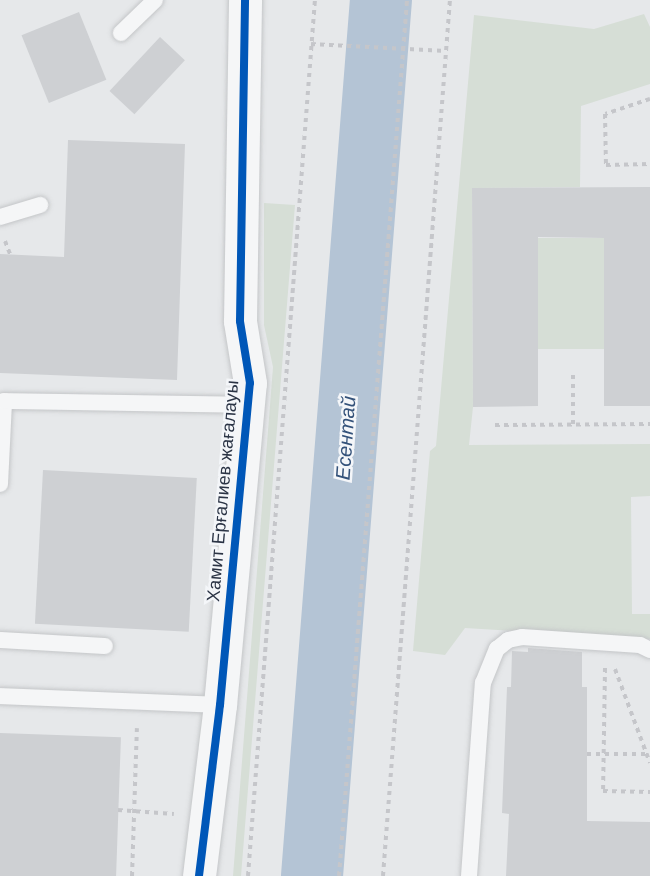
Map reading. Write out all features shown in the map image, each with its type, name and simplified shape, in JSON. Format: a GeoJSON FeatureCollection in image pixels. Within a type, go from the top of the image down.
{"type":"FeatureCollection","features":[{"type":"Feature","properties":{"kind":"street","name":"Хамит Ерғалиев жағалауы"},"geometry":{"type":"LineString","coordinates":[[199,876],[220,705],[248,405],[249,383],[240,321],[245,0]]}},
{"type":"Feature","properties":{"kind":"lane"},"geometry":{"type":"LineString","coordinates":[[121,33],[155,0]]}},
{"type":"Feature","properties":{"kind":"lane"},"geometry":{"type":"LineString","coordinates":[[0,217],[40,205]]}},
{"type":"Feature","properties":{"kind":"lane"},"geometry":{"type":"LineString","coordinates":[[0,484],[4,401],[248,405]]}},
{"type":"Feature","properties":{"kind":"lane"},"geometry":{"type":"LineString","coordinates":[[469,876],[483,683],[496,649],[508,640],[522,637],[640,645],[650,651]]}},
{"type":"Feature","properties":{"kind":"lane"},"geometry":{"type":"LineString","coordinates":[[0,640],[105,646]]}},
{"type":"Feature","properties":{"kind":"lane"},"geometry":{"type":"LineString","coordinates":[[0,696],[220,705]]}},
{"type":"Feature","properties":{"kind":"path"},"geometry":{"type":"LineString","coordinates":[[248,876],[315,0]]}},
{"type":"Feature","properties":{"kind":"path"},"geometry":{"type":"LineString","coordinates":[[339,876],[407,0]]}},
{"type":"Feature","properties":{"kind":"path"},"geometry":{"type":"LineString","coordinates":[[383,876],[450,0]]}},
{"type":"Feature","properties":{"kind":"path"},"geometry":{"type":"LineString","coordinates":[[311,44],[446,51]]}},
{"type":"Feature","properties":{"kind":"path"},"geometry":{"type":"LineString","coordinates":[[650,99],[606,114],[606,165],[650,164]]}},
{"type":"Feature","properties":{"kind":"path"},"geometry":{"type":"LineString","coordinates":[[573,373],[573,424]]}},
{"type":"Feature","properties":{"kind":"path"},"geometry":{"type":"LineString","coordinates":[[495,425],[650,424]]}},
{"type":"Feature","properties":{"kind":"path"},"geometry":{"type":"LineString","coordinates":[[606,643],[650,763]]}},
{"type":"Feature","properties":{"kind":"path"},"geometry":{"type":"LineString","coordinates":[[606,643],[603,791],[650,792]]}},
{"type":"Feature","properties":{"kind":"path"},"geometry":{"type":"LineString","coordinates":[[126,726],[137,727],[132,876]]}},
{"type":"Feature","properties":{"kind":"path"},"geometry":{"type":"LineString","coordinates":[[587,754],[646,754]]}},
{"type":"Feature","properties":{"kind":"path"},"geometry":{"type":"LineString","coordinates":[[118,810],[207,816]]}},
{"type":"Feature","properties":{"kind":"shaded area"},"geometry":{"type":"Polygon","coordinates":[[[644,14],[650,27],[650,84],[581,106],[580,187],[472,188],[473,407],[469,445],[650,444],[650,496],[631,497],[632,614],[650,614],[650,639],[465,628],[445,655],[413,651],[430,451],[436,446],[474,15],[594,29],[644,14]]]}},
{"type":"Feature","properties":{"kind":"shaded area"},"geometry":{"type":"Polygon","coordinates":[[[264,203],[295,205],[241,876],[233,876],[273,367],[264,325],[264,203]]]}},
{"type":"Feature","properties":{"kind":"shaded area"},"geometry":{"type":"Polygon","coordinates":[[[538,238],[604,238],[604,349],[538,349],[538,238]]]}},
{"type":"Feature","properties":{"kind":"building"},"geometry":{"type":"Polygon","coordinates":[[[79,12],[106,80],[49,103],[22,35],[79,12]]]}},
{"type":"Feature","properties":{"kind":"building"},"geometry":{"type":"Polygon","coordinates":[[[160,37],[185,60],[134,114],[110,91],[160,37]]]}},
{"type":"Feature","properties":{"kind":"building"},"geometry":{"type":"Polygon","coordinates":[[[68,140],[185,144],[177,380],[0,373],[0,254],[64,257],[68,140]]]}},
{"type":"Feature","properties":{"kind":"building"},"geometry":{"type":"Polygon","coordinates":[[[650,187],[650,406],[604,406],[604,238],[538,237],[538,406],[473,407],[472,188],[650,187]]]}},
{"type":"Feature","properties":{"kind":"building"},"geometry":{"type":"Polygon","coordinates":[[[43,470],[197,478],[189,632],[35,624],[43,470]]]}},
{"type":"Feature","properties":{"kind":"building"},"geometry":{"type":"Polygon","coordinates":[[[528,648],[582,652],[582,687],[587,687],[587,821],[650,822],[650,876],[506,876],[509,814],[502,813],[507,687],[511,687],[512,651],[528,652],[528,648]]]}},
{"type":"Feature","properties":{"kind":"building"},"geometry":{"type":"Polygon","coordinates":[[[0,733],[121,737],[116,876],[0,876],[0,733]]]}},
{"type":"Feature","properties":{"kind":"waterway","name":"Есентай"},"geometry":{"type":"LineString","coordinates":[[312,876],[381,0]]}},
{"type":"Feature","properties":{"kind":"cycle path"},"geometry":{"type":"LineString","coordinates":[[199,876],[220,705],[250,383],[240,321],[245,0]]}}]}
